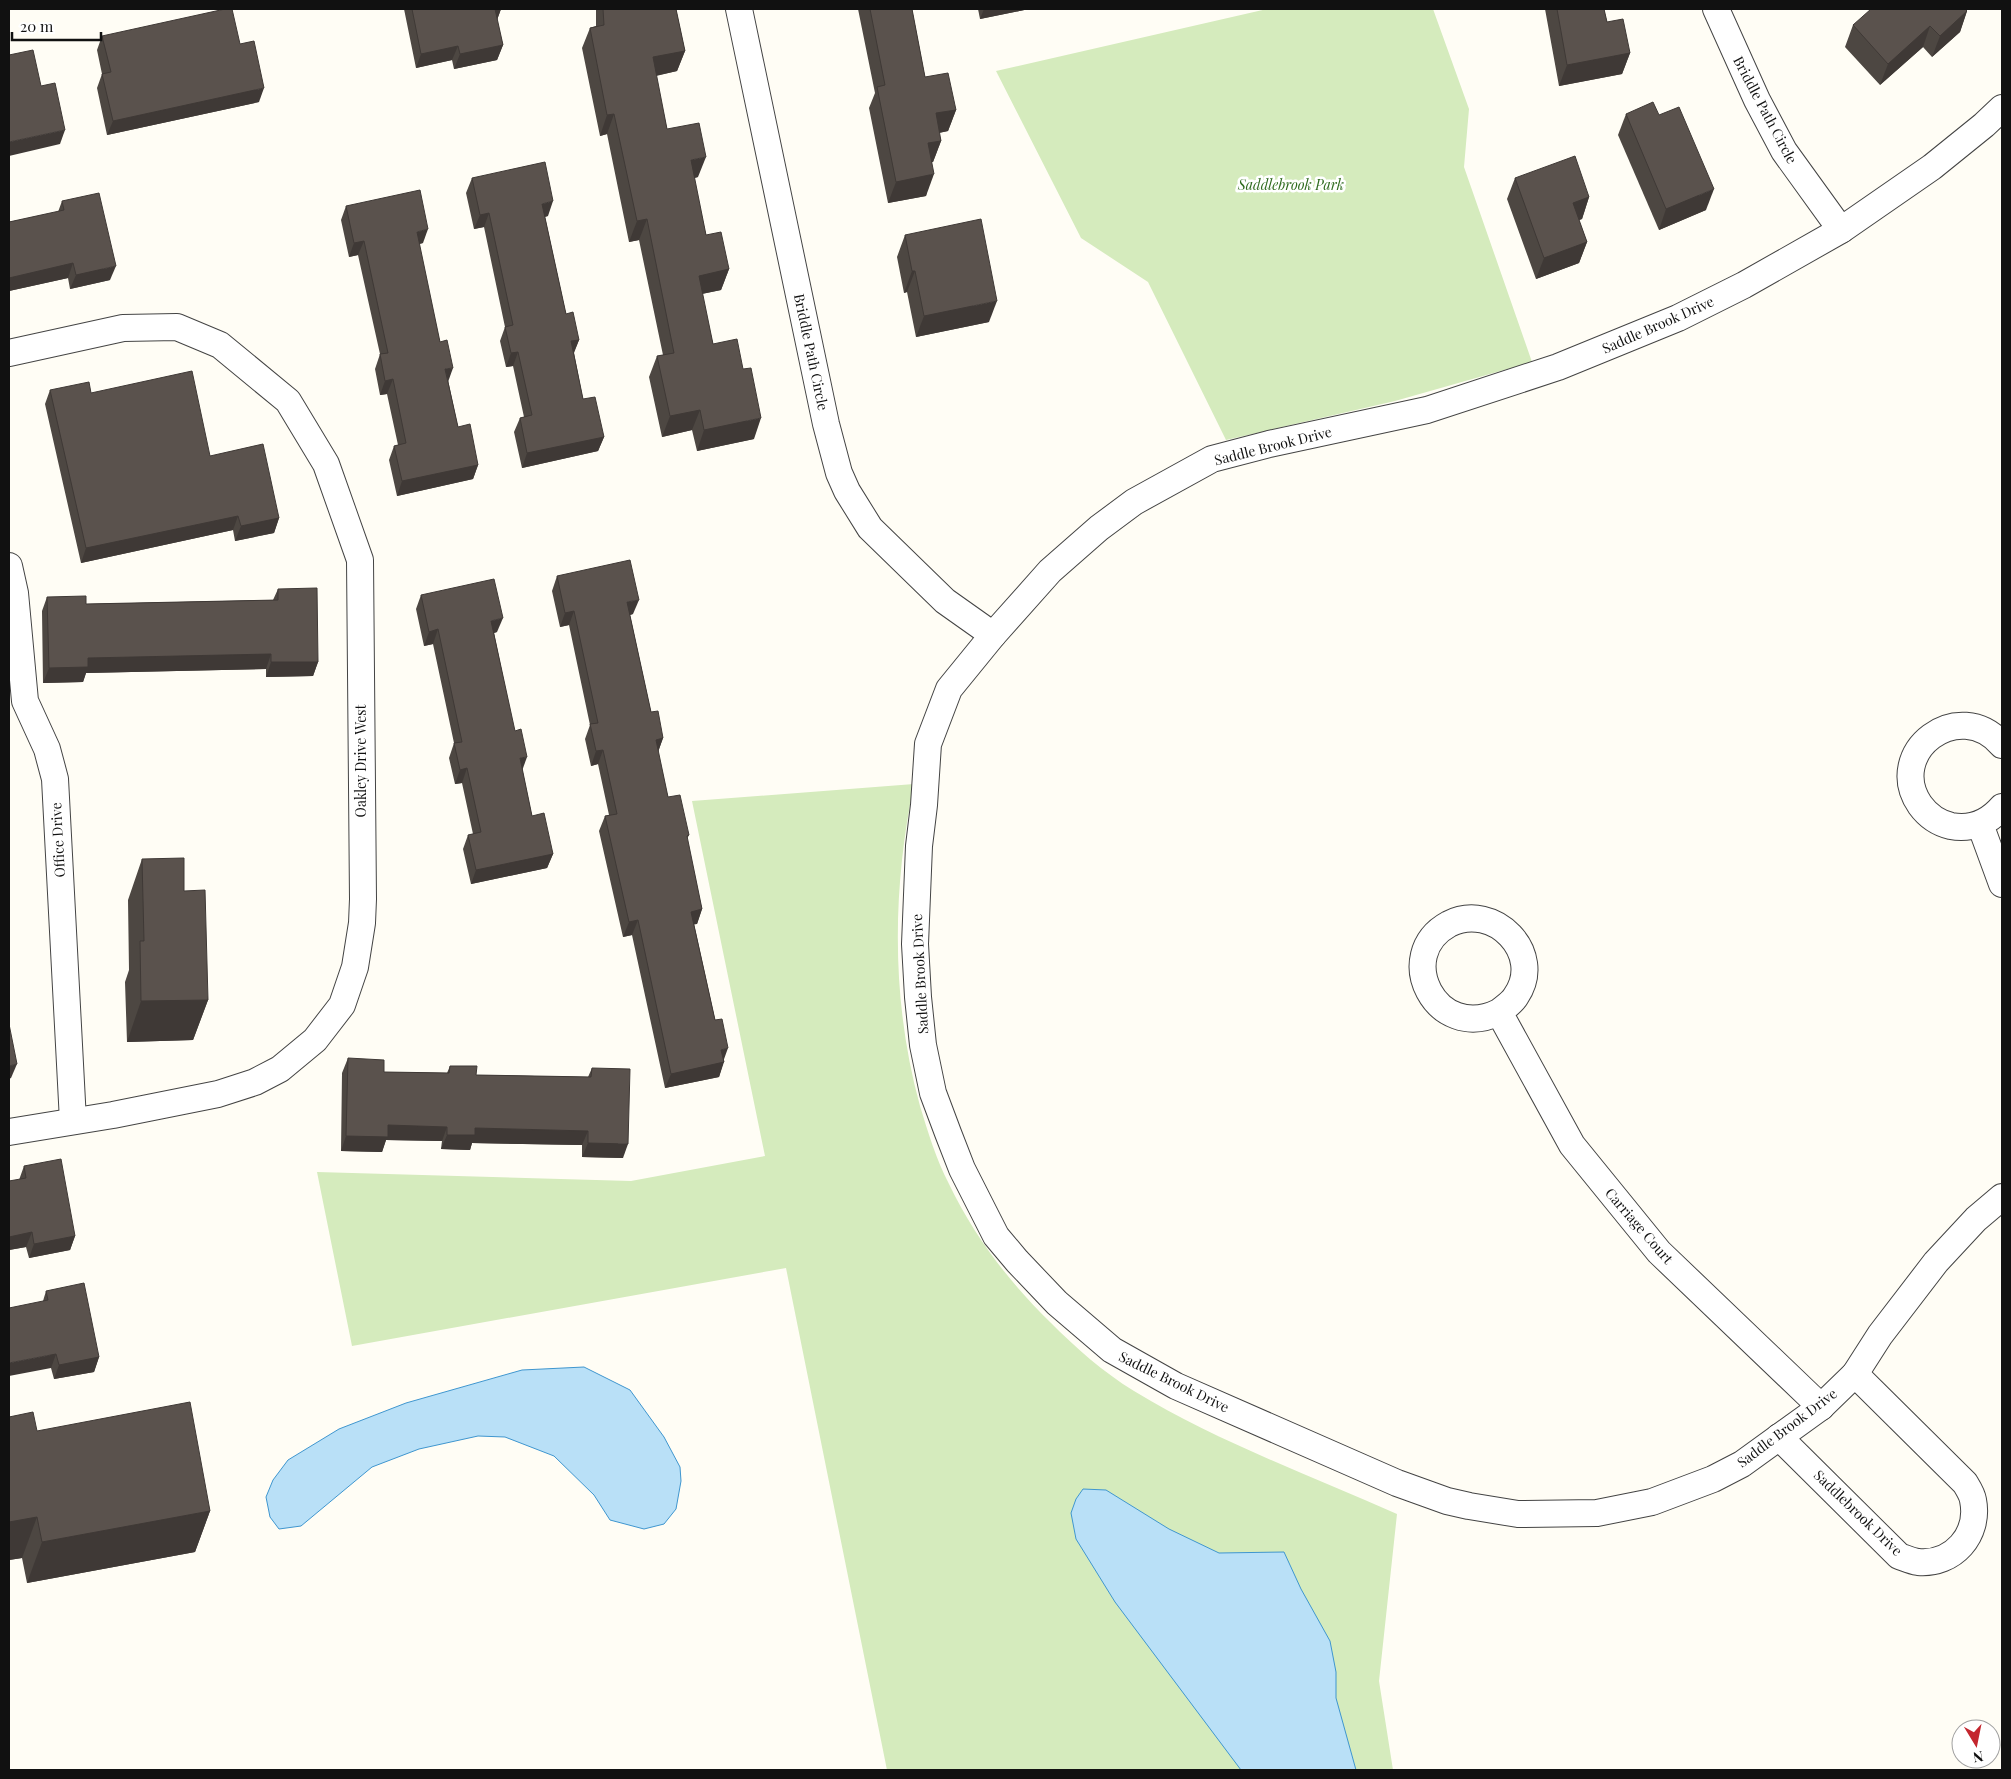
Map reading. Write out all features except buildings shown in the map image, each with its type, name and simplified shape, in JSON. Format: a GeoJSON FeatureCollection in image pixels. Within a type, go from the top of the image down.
{"type":"FeatureCollection","features":[{"type":"Feature","properties":{"kind":"street","name":"Briddle Path Circle"},"geometry":{"type":"LineString","coordinates":[[739,9],[826,424],[843,482],[870,528],[946,601],[993,635]]}},
{"type":"Feature","properties":{"kind":"street","name":"Briddle Path Circle"},"geometry":{"type":"LineString","coordinates":[[1716,9],[1757,100],[1784,151],[1841,230]]}},
{"type":"Feature","properties":{"kind":"street","name":"Saddle Brook Drive"},"geometry":{"type":"LineString","coordinates":[[2002,108],[1932,167],[1841,230],[1744,285],[1678,318],[1558,367],[1427,410],[1398,418],[1269,444],[1212,459],[1134,502],[1099,528],[1050,571],[948,689],[928,744],[919,846],[915,944],[923,1045],[934,1093],[962,1169],[996,1236],[1057,1303],[1112,1350],[1176,1386],[1397,1483],[1447,1501],[1518,1514],[1597,1513],[1652,1502],[1714,1479],[1742,1464],[1821,1407],[1856,1374],[1880,1335],[1936,1262],[1976,1219],[2002,1197]]}},
{"type":"Feature","properties":{"kind":"street","name":"Oakley Drive West"},"geometry":{"type":"LineString","coordinates":[[9,353],[123,328],[177,327],[220,345],[288,401],[326,464],[360,560],[362,923],[355,967],[342,1005],[315,1040],[280,1069],[255,1082],[218,1094],[112,1116],[9,1132]]}},
{"type":"Feature","properties":{"kind":"street","name":"Office Drive"},"geometry":{"type":"LineString","coordinates":[[9,566],[15,593],[26,701],[47,749],[55,779],[73,1121]]}},
{"type":"Feature","properties":{"kind":"street"},"geometry":{"type":"LineString","coordinates":[[2002,745],[1992,735],[1980,729],[1966,725],[1951,726],[1929,738],[1916,753],[1912,764],[1911,778],[1913,792],[1927,814],[1935,820],[1951,826],[1965,827],[1980,824],[1996,814],[2002,807]]}},
{"type":"Feature","properties":{"kind":"street"},"geometry":{"type":"LineString","coordinates":[[1980,824],[2002,884]]}},
{"type":"Feature","properties":{"kind":"street","name":"Carriage Court"},"geometry":{"type":"LineString","coordinates":[[1499,1012],[1572,1145],[1640,1230],[1659,1252],[1821,1407]]}},
{"type":"Feature","properties":{"kind":"street","name":"Saddlebrook Drive"},"geometry":{"type":"LineString","coordinates":[[1779,1437],[1899,1556],[1915,1562],[1932,1562],[1949,1556],[1962,1546],[1971,1531],[1975,1515],[1973,1498],[1965,1483],[1856,1374]]}},
{"type":"Feature","properties":{"kind":"green space","name":"Saddlebrook Park"},"geometry":{"type":"Polygon","coordinates":[[[1267,9],[1433,9],[1469,109],[1464,167],[1532,362],[1395,401],[1226,440],[1148,282],[1081,238],[996,71],[1267,9]]]}},
{"type":"Feature","properties":{"kind":"green space"},"geometry":{"type":"Polygon","coordinates":[[[914,784],[902,864],[899,905],[900,986],[904,1026],[920,1106],[944,1175],[981,1240],[1020,1291],[1060,1332],[1111,1376],[1165,1409],[1230,1442],[1397,1514],[1379,1681],[1393,1770],[887,1770],[786,1268],[352,1346],[317,1172],[631,1181],[765,1156],[692,801],[914,784]]]}},
{"type":"Feature","properties":{"kind":"water"},"geometry":{"type":"Polygon","coordinates":[[[584,1367],[630,1390],[664,1437],[680,1467],[681,1481],[676,1509],[664,1524],[644,1529],[610,1520],[594,1495],[554,1456],[505,1437],[478,1436],[419,1449],[372,1467],[301,1526],[279,1529],[270,1517],[266,1497],[273,1480],[288,1460],[339,1429],[406,1403],[522,1370],[584,1367]]]}},
{"type":"Feature","properties":{"kind":"water"},"geometry":{"type":"Polygon","coordinates":[[[1083,1489],[1106,1490],[1169,1529],[1219,1553],[1284,1552],[1301,1589],[1330,1641],[1336,1672],[1336,1698],[1356,1770],[1241,1770],[1115,1602],[1076,1539],[1071,1513],[1076,1499],[1083,1489]]]}}]}
